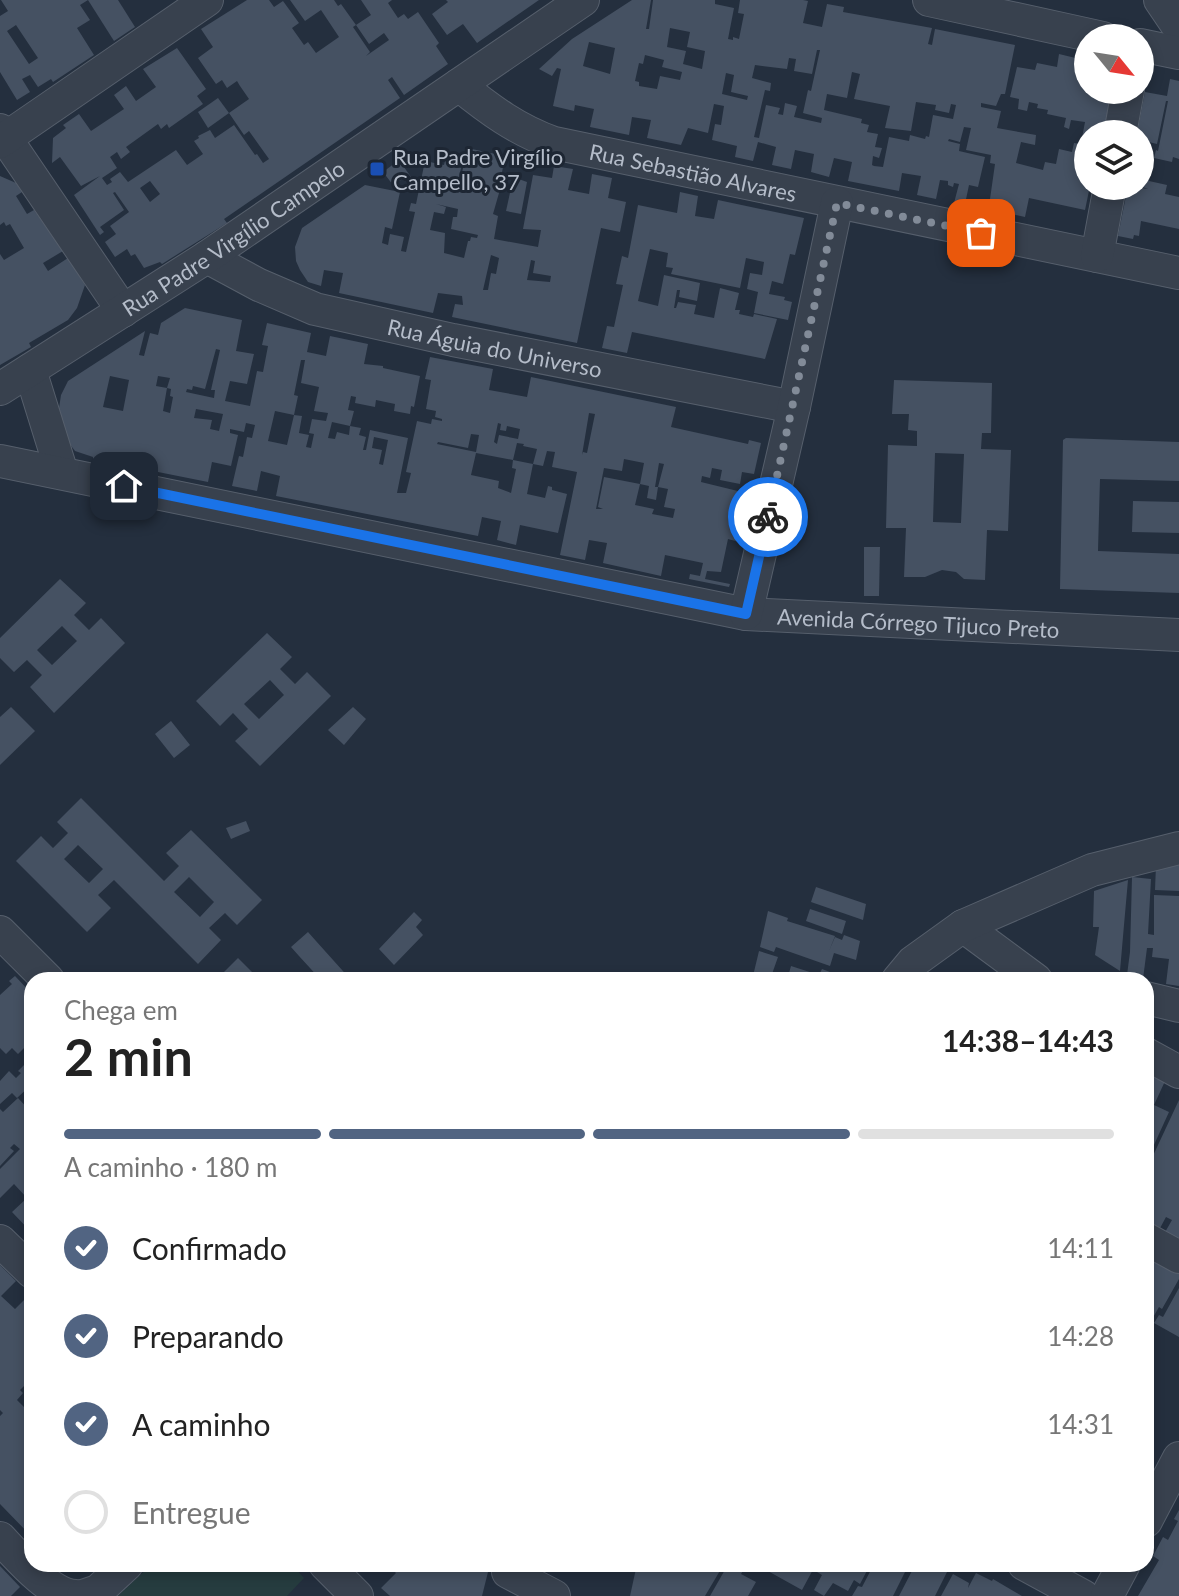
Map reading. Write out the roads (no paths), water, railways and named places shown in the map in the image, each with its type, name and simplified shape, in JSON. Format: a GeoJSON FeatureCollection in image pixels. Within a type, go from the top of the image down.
{"type":"FeatureCollection","features":[{"type":"Feature","properties":{"kind":"street"},"geometry":{"type":"LineString","coordinates":[[123,311],[2,137],[207,0]]}},
{"type":"Feature","properties":{"kind":"street","name":"Rua Padre Virgílio Campelo"},"geometry":{"type":"LineString","coordinates":[[0,389],[207,257],[583,0]]}},
{"type":"Feature","properties":{"kind":"street"},"geometry":{"type":"LineString","coordinates":[[929,0],[1074,32]]}},
{"type":"Feature","properties":{"kind":"street"},"geometry":{"type":"LineString","coordinates":[[1160,0],[1179,28]]}},
{"type":"Feature","properties":{"kind":"street"},"geometry":{"type":"LineString","coordinates":[[1154,48],[1179,53]]}},
{"type":"Feature","properties":{"kind":"street","name":"Rua Sebastião Alvares"},"geometry":{"type":"LineString","coordinates":[[459,85],[503,120],[554,143],[1179,273]]}},
{"type":"Feature","properties":{"kind":"street"},"geometry":{"type":"LineString","coordinates":[[1097,256],[1107,200]]}},
{"type":"Feature","properties":{"kind":"street"},"geometry":{"type":"LineString","coordinates":[[746,614],[837,203]]}},
{"type":"Feature","properties":{"kind":"street","name":"Rua Águia do Universo"},"geometry":{"type":"LineString","coordinates":[[207,257],[259,285],[315,309],[469,343],[794,407]]}},
{"type":"Feature","properties":{"kind":"street"},"geometry":{"type":"LineString","coordinates":[[30,370],[62,473]]}},
{"type":"Feature","properties":{"kind":"street","name":"Avenida Córrego Tijuco Preto"},"geometry":{"type":"LineString","coordinates":[[0,461],[746,614],[1179,635]]}},
{"type":"Feature","properties":{"kind":"street"},"geometry":{"type":"LineString","coordinates":[[905,972],[913,962],[963,926],[1092,870],[1179,848]]}},
{"type":"Feature","properties":{"kind":"street"},"geometry":{"type":"LineString","coordinates":[[963,926],[1026,972]]}},
{"type":"Feature","properties":{"kind":"street"},"geometry":{"type":"LineString","coordinates":[[0,932],[40,972]]}},
{"type":"Feature","properties":{"kind":"street"},"geometry":{"type":"LineString","coordinates":[[1154,1000],[1179,1006]]}},
{"type":"Feature","properties":{"kind":"street"},"geometry":{"type":"LineString","coordinates":[[1154,1058],[1179,1072]]}},
{"type":"Feature","properties":{"kind":"street"},"geometry":{"type":"LineString","coordinates":[[0,1241],[24,1264]]}},
{"type":"Feature","properties":{"kind":"street"},"geometry":{"type":"LineString","coordinates":[[1154,1243],[1179,1257]]}},
{"type":"Feature","properties":{"kind":"street"},"geometry":{"type":"LineString","coordinates":[[1154,1506],[1179,1458]]}},
{"type":"Feature","properties":{"kind":"street"},"geometry":{"type":"LineString","coordinates":[[0,1538],[24,1562]]}},
{"type":"Feature","properties":{"kind":"street"},"geometry":{"type":"LineString","coordinates":[[34,1572],[65,1595],[75,1596]]}},
{"type":"Feature","properties":{"kind":"street"},"geometry":{"type":"LineString","coordinates":[[83,1596],[98,1591],[118,1572]]}},
{"type":"Feature","properties":{"kind":"street"},"geometry":{"type":"LineString","coordinates":[[333,1572],[357,1596]]}},
{"type":"Feature","properties":{"kind":"street"},"geometry":{"type":"LineString","coordinates":[[1039,1572],[1083,1596]]}},
{"type":"Feature","properties":{"kind":"street"},"geometry":{"type":"LineString","coordinates":[[1107,1596],[1120,1572]]}},
{"type":"Feature","properties":{"kind":"street"},"geometry":{"type":"LineString","coordinates":[[507,1577],[554,1596]]}},
{"type":"Feature","properties":{"kind":"place","name":"Rua Padre Virgílio Campello, 37"},"geometry":{"type":"Point","coordinates":[377,169]}}]}
